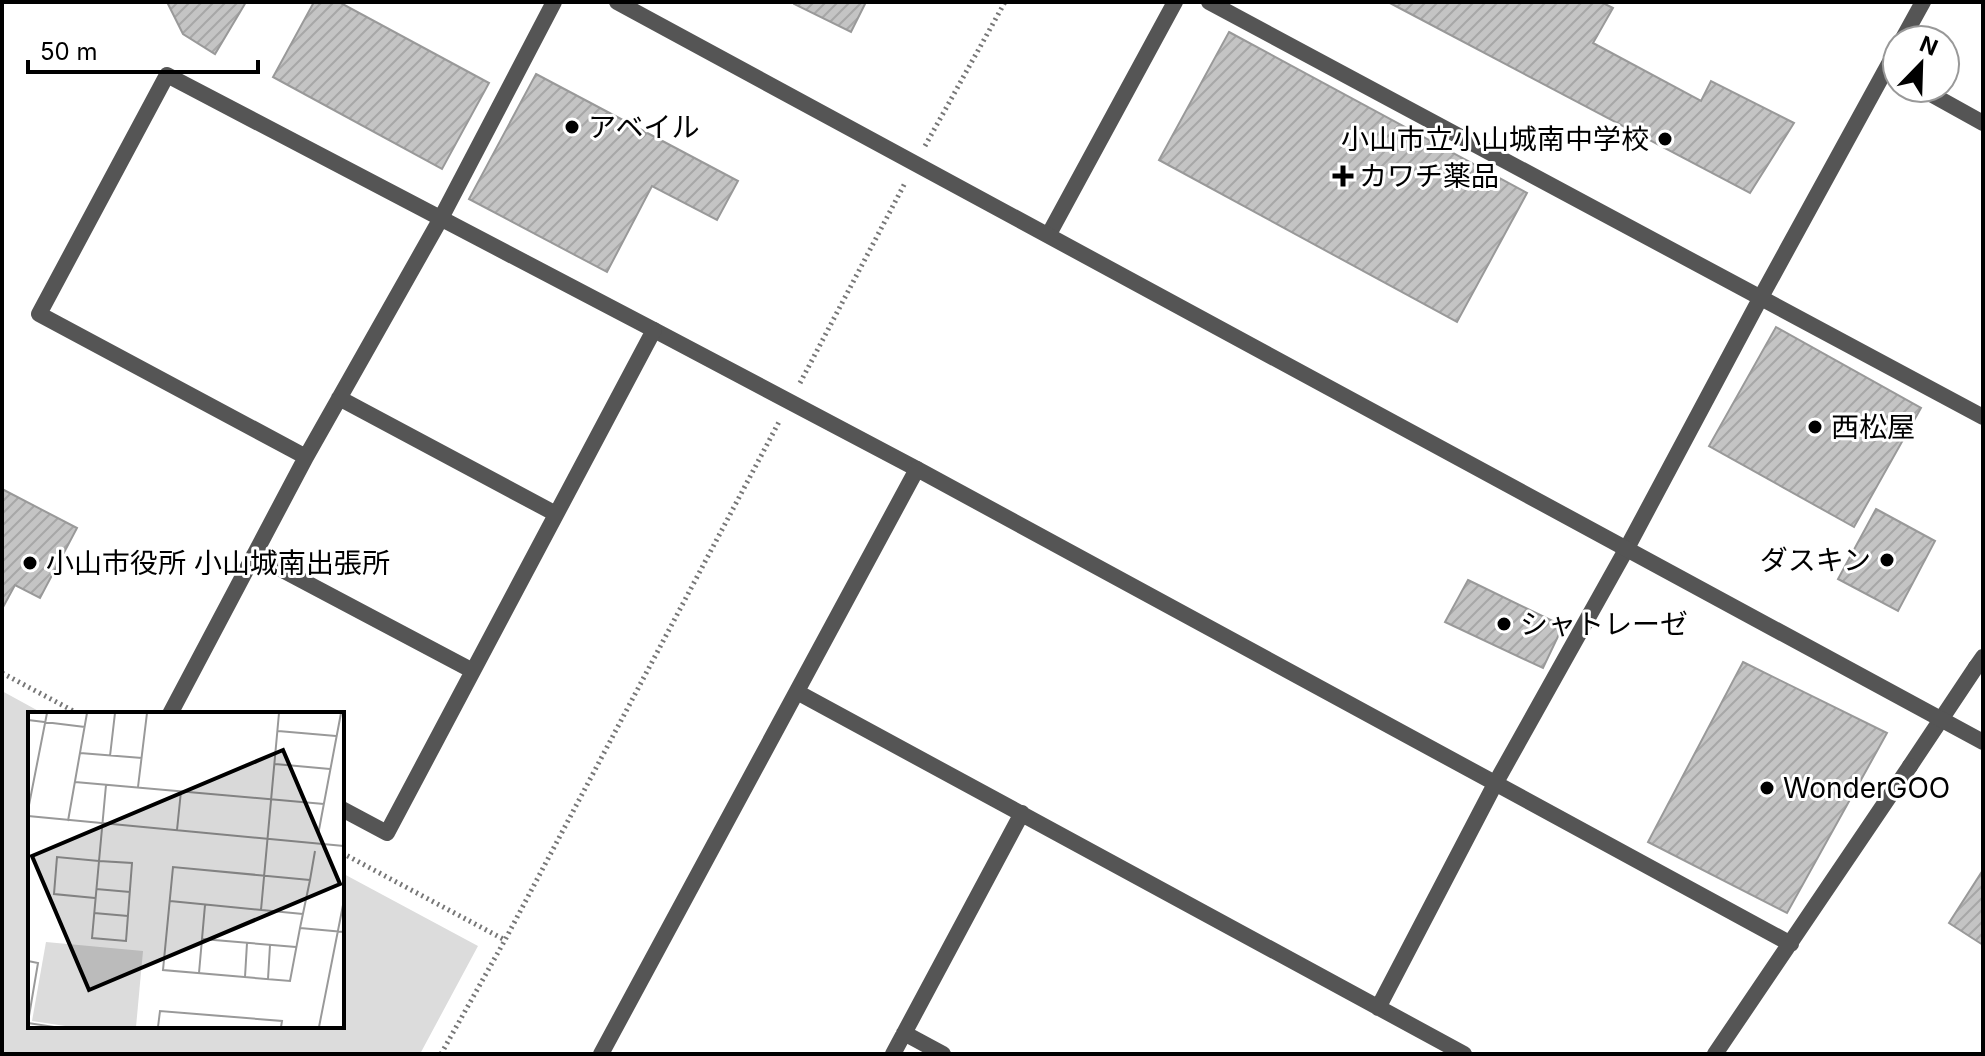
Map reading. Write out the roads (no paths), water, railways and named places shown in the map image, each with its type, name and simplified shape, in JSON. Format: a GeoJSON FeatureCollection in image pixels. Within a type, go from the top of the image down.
{"type":"FeatureCollection","features":[{"type":"Feature","properties":{"kind":"street"},"geometry":{"type":"LineString","coordinates":[[171,712],[306,457],[440,220],[554,2]]}},
{"type":"Feature","properties":{"kind":"street"},"geometry":{"type":"LineString","coordinates":[[617,2],[1983,742]]}},
{"type":"Feature","properties":{"kind":"street"},"geometry":{"type":"LineString","coordinates":[[1049,234],[1175,2]]}},
{"type":"Feature","properties":{"kind":"street"},"geometry":{"type":"LineString","coordinates":[[1209,2],[1983,417]]}},
{"type":"Feature","properties":{"kind":"street"},"geometry":{"type":"LineString","coordinates":[[1911,24],[1923,2]]}},
{"type":"Feature","properties":{"kind":"street"},"geometry":{"type":"LineString","coordinates":[[306,457],[39,314],[167,75],[790,400],[1791,944]]}},
{"type":"Feature","properties":{"kind":"street"},"geometry":{"type":"LineString","coordinates":[[1378,1008],[1495,784],[1627,548],[1761,297],[1881,91]]}},
{"type":"Feature","properties":{"kind":"street"},"geometry":{"type":"LineString","coordinates":[[1949,104],[1983,123]]}},
{"type":"Feature","properties":{"kind":"street"},"geometry":{"type":"LineString","coordinates":[[344,810],[387,833],[654,330]]}},
{"type":"Feature","properties":{"kind":"street"},"geometry":{"type":"LineString","coordinates":[[339,398],[556,514]]}},
{"type":"Feature","properties":{"kind":"street"},"geometry":{"type":"LineString","coordinates":[[601,1054],[917,469]]}},
{"type":"Feature","properties":{"kind":"street"},"geometry":{"type":"LineString","coordinates":[[254,555],[473,671]]}},
{"type":"Feature","properties":{"kind":"street"},"geometry":{"type":"LineString","coordinates":[[1715,1054],[1980,662]]}},
{"type":"Feature","properties":{"kind":"street"},"geometry":{"type":"LineString","coordinates":[[797,692],[1464,1054]]}},
{"type":"Feature","properties":{"kind":"street"},"geometry":{"type":"LineString","coordinates":[[893,1054],[1022,813]]}},
{"type":"Feature","properties":{"kind":"street"},"geometry":{"type":"LineString","coordinates":[[904,1033],[943,1054]]}},
{"type":"Feature","properties":{"kind":"place","name":"アベイル"},"geometry":{"type":"Point","coordinates":[572,127]}},
{"type":"Feature","properties":{"kind":"place","name":"小山市立小山城南中学校"},"geometry":{"type":"Point","coordinates":[1665,139]}},
{"type":"Feature","properties":{"kind":"place","name":"カワチ薬品"},"geometry":{"type":"Point","coordinates":[1343,176]}},
{"type":"Feature","properties":{"kind":"place","name":"西松屋"},"geometry":{"type":"Point","coordinates":[1815,427]}},
{"type":"Feature","properties":{"kind":"place","name":"ダスキン"},"geometry":{"type":"Point","coordinates":[1887,560]}},
{"type":"Feature","properties":{"kind":"place","name":"小山市役所 小山城南出張所"},"geometry":{"type":"Point","coordinates":[30,563]}},
{"type":"Feature","properties":{"kind":"place","name":"シャトレーゼ"},"geometry":{"type":"Point","coordinates":[1504,624]}},
{"type":"Feature","properties":{"kind":"place","name":"WonderGOO"},"geometry":{"type":"Point","coordinates":[1767,788]}}]}
